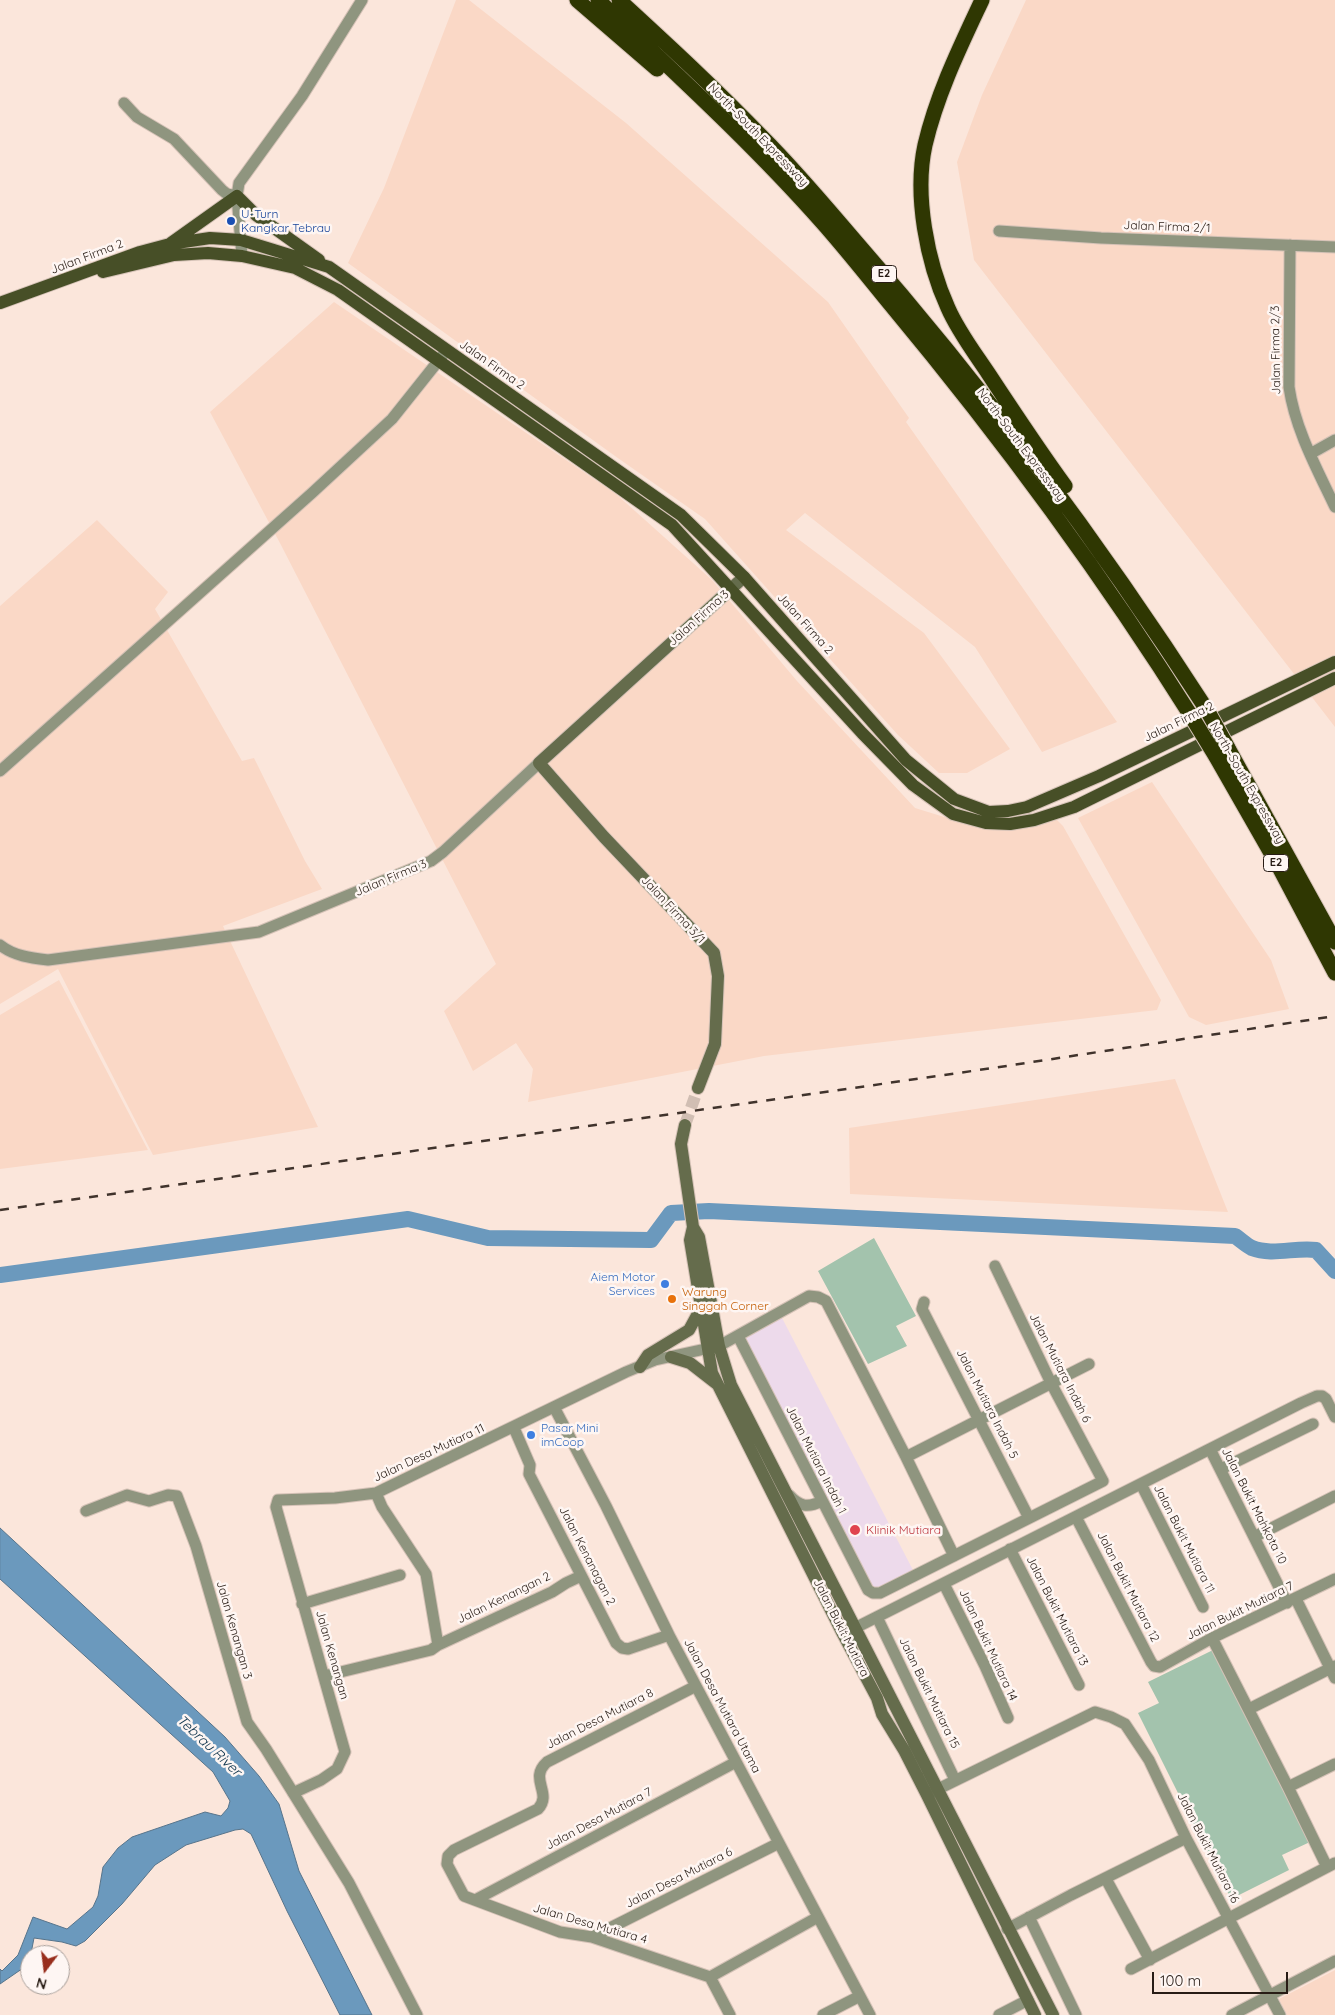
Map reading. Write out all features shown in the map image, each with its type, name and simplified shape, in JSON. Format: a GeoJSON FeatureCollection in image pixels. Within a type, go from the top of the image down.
{"type":"FeatureCollection","features":[{"type":"Feature","properties":{"kind":"highway"},"geometry":{"type":"LineString","coordinates":[[577,0],[676,85],[690,87]]}},
{"type":"Feature","properties":{"kind":"highway","name":"North–South Expressway"},"geometry":{"type":"LineString","coordinates":[[598,0],[690,87],[823,223],[958,385],[1079,547],[1156,660],[1215,755],[1279,867],[1335,973]]}},
{"type":"Feature","properties":{"kind":"highway","name":"North–South Expressway"},"geometry":{"type":"LineString","coordinates":[[619,0],[764,139],[900,292],[966,373],[1027,453],[1163,642],[1206,710],[1335,942]]}},
{"type":"Feature","properties":{"kind":"highway"},"geometry":{"type":"LineString","coordinates":[[982,0],[949,72],[934,113],[925,147],[923,211],[931,261],[952,316],[1025,430],[1112,554],[1116,575]]}},
{"type":"Feature","properties":{"kind":"main road"},"geometry":{"type":"LineString","coordinates":[[170,244],[237,196],[256,215],[329,267]]}},
{"type":"Feature","properties":{"kind":"main road","name":"Jalan Firma 2"},"geometry":{"type":"LineString","coordinates":[[48,286],[140,252],[170,244],[210,238],[241,240],[329,267],[680,516],[744,577],[906,760],[954,799],[989,812],[1026,807],[1099,776],[1335,662]]}},
{"type":"Feature","properties":{"kind":"main road","name":"Jalan Firma 2"},"geometry":{"type":"LineString","coordinates":[[48,286],[174,255],[208,253],[242,256],[295,268],[338,290],[672,525],[855,726],[913,785],[953,814],[986,823],[1010,824],[1034,820],[1074,807],[1335,678]]}},
{"type":"Feature","properties":{"kind":"main road"},"geometry":{"type":"LineString","coordinates":[[0,303],[48,286]]}},
{"type":"Feature","properties":{"kind":"street"},"geometry":{"type":"LineString","coordinates":[[242,256],[237,196],[239,183],[302,96],[362,0]]}},
{"type":"Feature","properties":{"kind":"street"},"geometry":{"type":"LineString","coordinates":[[124,103],[137,117],[174,139],[222,190],[227,194],[237,196]]}},
{"type":"Feature","properties":{"kind":"street","name":"Jalan Firma 2/1"},"geometry":{"type":"LineString","coordinates":[[999,231],[1101,238],[1335,247]]}},
{"type":"Feature","properties":{"kind":"street","name":"Jalan Firma 2/3"},"geometry":{"type":"LineString","coordinates":[[1290,245],[1289,387],[1291,403],[1310,454],[1335,507]]}},
{"type":"Feature","properties":{"kind":"street"},"geometry":{"type":"LineString","coordinates":[[0,770],[312,493],[392,419],[447,350]]}},
{"type":"Feature","properties":{"kind":"street"},"geometry":{"type":"LineString","coordinates":[[1310,454],[1335,440]]}},
{"type":"Feature","properties":{"kind":"street","name":"Jalan Firma 3"},"geometry":{"type":"LineString","coordinates":[[0,945],[8,952],[48,960],[259,932],[430,861],[443,852],[744,577]]}},
{"type":"Feature","properties":{"kind":"street","name":"Jalan Firma 3/1"},"geometry":{"type":"LineString","coordinates":[[539,763],[714,954],[718,976],[715,1044],[698,1088]]}},
{"type":"Feature","properties":{"kind":"street"},"geometry":{"type":"LineString","coordinates":[[685,1125],[681,1144],[693,1227],[700,1237],[714,1348]]}},
{"type":"Feature","properties":{"kind":"street","name":"Jalan Bukit Mutiara"},"geometry":{"type":"LineString","coordinates":[[693,1227],[690,1240],[701,1308],[714,1348],[806,1536],[855,1628],[1036,2015]]}},
{"type":"Feature","properties":{"kind":"street","name":"Jalan Mutiara Indah 6"},"geometry":{"type":"LineString","coordinates":[[995,1266],[1051,1383],[1103,1481],[1029,1518]]}},
{"type":"Feature","properties":{"kind":"street","name":"Jalan Desa Mutiara 11"},"geometry":{"type":"LineString","coordinates":[[278,1500],[336,1498],[376,1493],[655,1360],[714,1348],[809,1296],[818,1297],[826,1301],[906,1457],[954,1556]]}},
{"type":"Feature","properties":{"kind":"street","name":"Jalan Mutiara Indah 5"},"geometry":{"type":"LineString","coordinates":[[924,1302],[922,1308],[1029,1518]]}},
{"type":"Feature","properties":{"kind":"street"},"geometry":{"type":"LineString","coordinates":[[640,1367],[648,1355],[689,1330],[701,1308]]}},
{"type":"Feature","properties":{"kind":"street","name":"Jalan Mutiara Indah 1"},"geometry":{"type":"LineString","coordinates":[[738,1336],[817,1504],[868,1590],[873,1594],[880,1593],[954,1556]]}},
{"type":"Feature","properties":{"kind":"street","name":"Jalan Bukit Mutiara"},"geometry":{"type":"LineString","coordinates":[[714,1348],[712,1373],[877,1698],[882,1714],[932,1792],[1008,1929],[1050,2010]]}},
{"type":"Feature","properties":{"kind":"street"},"geometry":{"type":"LineString","coordinates":[[671,1357],[690,1363],[719,1386]]}},
{"type":"Feature","properties":{"kind":"street"},"geometry":{"type":"LineString","coordinates":[[906,1457],[1089,1364]]}},
{"type":"Feature","properties":{"kind":"street"},"geometry":{"type":"LineString","coordinates":[[855,1657],[851,1641],[855,1628],[1210,1449],[1317,1396],[1324,1397],[1335,1417]]}},
{"type":"Feature","properties":{"kind":"street","name":"Jalan Desa Mutiara Utama"},"geometry":{"type":"LineString","coordinates":[[554,1407],[606,1506],[669,1635],[870,2015]]}},
{"type":"Feature","properties":{"kind":"street"},"geometry":{"type":"LineString","coordinates":[[1221,1469],[1313,1424]]}},
{"type":"Feature","properties":{"kind":"street","name":"Jalan Kenanagan 2"},"geometry":{"type":"LineString","coordinates":[[514,1428],[530,1465],[529,1474],[616,1642],[622,1648],[628,1649],[669,1635]]}},
{"type":"Feature","properties":{"kind":"street","name":"Jalan Bukit Mahkota 10"},"geometry":{"type":"LineString","coordinates":[[1210,1449],[1254,1537],[1333,1670]]}},
{"type":"Feature","properties":{"kind":"street","name":"Jalan Bukit Mutiara 11"},"geometry":{"type":"LineString","coordinates":[[1141,1484],[1203,1607]]}},
{"type":"Feature","properties":{"kind":"street"},"geometry":{"type":"LineString","coordinates":[[785,1492],[797,1503],[817,1504]]}},
{"type":"Feature","properties":{"kind":"street"},"geometry":{"type":"LineString","coordinates":[[376,1493],[382,1507],[426,1574],[438,1646]]}},
{"type":"Feature","properties":{"kind":"street","name":"Jalan Kenangan 3"},"geometry":{"type":"LineString","coordinates":[[86,1511],[127,1495],[146,1500],[174,1495],[179,1499],[196,1546],[246,1722],[293,1792],[349,1884],[417,2015]]}},
{"type":"Feature","properties":{"kind":"street"},"geometry":{"type":"LineString","coordinates":[[1254,1537],[1335,1496]]}},
{"type":"Feature","properties":{"kind":"street","name":"Jalan Kenangan"},"geometry":{"type":"LineString","coordinates":[[278,1500],[276,1507],[345,1752],[337,1769],[321,1780],[293,1792]]}},
{"type":"Feature","properties":{"kind":"street"},"geometry":{"type":"LineString","coordinates":[[806,1536],[806,1521],[817,1504]]}},
{"type":"Feature","properties":{"kind":"street","name":"Jalan Bukit Mutiara 12"},"geometry":{"type":"LineString","coordinates":[[1076,1517],[1151,1662],[1157,1667]]}},
{"type":"Feature","properties":{"kind":"street"},"geometry":{"type":"LineString","coordinates":[[954,1556],[1029,1518]]}},
{"type":"Feature","properties":{"kind":"street","name":"Jalan Bukit Mutiara 13"},"geometry":{"type":"LineString","coordinates":[[1010,1550],[1079,1685]]}},
{"type":"Feature","properties":{"kind":"street"},"geometry":{"type":"LineString","coordinates":[[302,1604],[400,1575]]}},
{"type":"Feature","properties":{"kind":"street","name":"Jalan Kenangan 2"},"geometry":{"type":"LineString","coordinates":[[324,1676],[431,1650],[552,1592],[581,1576]]}},
{"type":"Feature","properties":{"kind":"street","name":"Jalan Bukit Mutiara 7"},"geometry":{"type":"LineString","coordinates":[[1157,1667],[1212,1638],[1335,1579]]}},
{"type":"Feature","properties":{"kind":"street","name":"Jalan Bukit Mutiara 14"},"geometry":{"type":"LineString","coordinates":[[944,1584],[985,1666],[1008,1718]]}},
{"type":"Feature","properties":{"kind":"street"},"geometry":{"type":"LineString","coordinates":[[832,1611],[840,1621],[855,1628]]}},
{"type":"Feature","properties":{"kind":"street","name":"Jalan Bukit Mutiara 15"},"geometry":{"type":"LineString","coordinates":[[877,1617],[955,1780]]}},
{"type":"Feature","properties":{"kind":"street"},"geometry":{"type":"LineString","coordinates":[[1132,1969],[1331,1865],[1288,1788],[1212,1638]]}},
{"type":"Feature","properties":{"kind":"street"},"geometry":{"type":"LineString","coordinates":[[1249,1710],[1333,1670]]}},
{"type":"Feature","properties":{"kind":"street","name":"Jalan Desa Mutiara 8"},"geometry":{"type":"LineString","coordinates":[[448,1856],[454,1850],[538,1809],[543,1804],[544,1797],[538,1777],[540,1768],[547,1762],[696,1686]]}},
{"type":"Feature","properties":{"kind":"street","name":"Jalan Bukit Mutiara 16"},"geometry":{"type":"LineString","coordinates":[[955,1780],[1095,1712],[1111,1716],[1125,1724],[1149,1760],[1186,1838],[1280,2015]]}},
{"type":"Feature","properties":{"kind":"street","name":"Jalan Desa Mutiara 7"},"geometry":{"type":"LineString","coordinates":[[475,1900],[736,1762]]}},
{"type":"Feature","properties":{"kind":"street"},"geometry":{"type":"LineString","coordinates":[[1288,1788],[1335,1764]]}},
{"type":"Feature","properties":{"kind":"street"},"geometry":{"type":"LineString","coordinates":[[932,1792],[955,1780]]}},
{"type":"Feature","properties":{"kind":"street"},"geometry":{"type":"LineString","coordinates":[[1008,1929],[1186,1838]]}},
{"type":"Feature","properties":{"kind":"street","name":"Jalan Desa Mutiara 6"},"geometry":{"type":"LineString","coordinates":[[592,1937],[779,1843]]}},
{"type":"Feature","properties":{"kind":"street","name":"Jalan Desa Mutiara 4"},"geometry":{"type":"LineString","coordinates":[[448,1856],[447,1864],[464,1896],[560,1932],[592,1937],[710,1976]]}},
{"type":"Feature","properties":{"kind":"street"},"geometry":{"type":"LineString","coordinates":[[1106,1879],[1150,1960]]}},
{"type":"Feature","properties":{"kind":"street"},"geometry":{"type":"LineString","coordinates":[[730,2015],[710,1976],[818,1917]]}},
{"type":"Feature","properties":{"kind":"street"},"geometry":{"type":"LineString","coordinates":[[1029,1917],[1076,2015]]}},
{"type":"Feature","properties":{"kind":"street"},"geometry":{"type":"LineString","coordinates":[[1232,2015],[1335,1961]]}},
{"type":"Feature","properties":{"kind":"street"},"geometry":{"type":"LineString","coordinates":[[1028,2000],[1032,1993],[1033,1977]]}},
{"type":"Feature","properties":{"kind":"street"},"geometry":{"type":"LineString","coordinates":[[823,2015],[860,1996]]}},
{"type":"Feature","properties":{"kind":"street"},"geometry":{"type":"LineString","coordinates":[[1000,2015],[1028,2000],[1034,1999],[1050,2010]]}},
{"type":"Feature","properties":{"kind":"shaded area"},"geometry":{"type":"Polygon","coordinates":[[[456,0],[469,0],[626,123],[828,302],[909,418],[906,422],[1117,722],[1042,752],[975,647],[805,513],[786,530],[924,633],[1010,749],[967,773],[939,773],[898,735],[705,519],[348,263],[384,188],[456,0]]]}},
{"type":"Feature","properties":{"kind":"shaded area"},"geometry":{"type":"Polygon","coordinates":[[[1026,0],[1335,0],[1335,727],[974,260],[957,162],[982,95],[1026,0]]]}},
{"type":"Feature","properties":{"kind":"shaded area"},"geometry":{"type":"Polygon","coordinates":[[[334,302],[616,494],[712,580],[797,681],[915,808],[980,828],[1007,830],[1057,820],[1063,826],[1161,1000],[1157,1010],[764,1056],[528,1102],[533,1069],[516,1043],[473,1071],[444,1011],[496,964],[281,545],[210,412],[334,302]]]}},
{"type":"Feature","properties":{"kind":"shaded area"},"geometry":{"type":"Polygon","coordinates":[[[97,520],[168,592],[155,609],[242,761],[254,758],[305,861],[322,889],[223,926],[318,1127],[153,1155],[58,969],[0,1004],[0,606],[97,520]]]}},
{"type":"Feature","properties":{"kind":"shaded area"},"geometry":{"type":"Polygon","coordinates":[[[1152,782],[1271,960],[1289,1009],[1206,1025],[1189,1017],[1078,818],[1152,782]]]}},
{"type":"Feature","properties":{"kind":"shaded area"},"geometry":{"type":"Polygon","coordinates":[[[59,980],[148,1150],[0,1169],[0,1015],[59,980]]]}},
{"type":"Feature","properties":{"kind":"shaded area"},"geometry":{"type":"Polygon","coordinates":[[[1175,1079],[1228,1212],[850,1194],[849,1128],[1175,1079]]]}},
{"type":"Feature","properties":{"kind":"shaded area"},"geometry":{"type":"Polygon","coordinates":[[[781,1316],[914,1572],[870,1595],[737,1341],[781,1316]]]}},
{"type":"Feature","properties":{"kind":"shaded area"},"geometry":{"type":"Polygon","coordinates":[[[1335,1970],[1335,2015],[1287,2015],[1279,1999],[1335,1970]]]}},
{"type":"Feature","properties":{"kind":"green space"},"geometry":{"type":"Polygon","coordinates":[[[874,1238],[916,1316],[896,1326],[907,1346],[868,1364],[818,1271],[874,1238]]]}},
{"type":"Feature","properties":{"kind":"green space"},"geometry":{"type":"Polygon","coordinates":[[[1213,1650],[1310,1842],[1282,1855],[1289,1870],[1231,1899],[1138,1713],[1159,1703],[1148,1682],[1213,1650]]]}},
{"type":"Feature","properties":{"kind":"water","name":"Tebrau River"},"geometry":{"type":"Polygon","coordinates":[[[0,1528],[225,1737],[259,1776],[279,1804],[299,1871],[372,2015],[340,2015],[287,1911],[251,1834],[243,1829],[186,1845],[155,1865],[122,1904],[85,1941],[76,1946],[34,1938],[33,1945],[22,1945],[33,1917],[67,1929],[93,1907],[98,1896],[103,1867],[118,1848],[132,1837],[205,1812],[221,1816],[228,1808],[230,1801],[213,1772],[0,1579],[0,1528]]]}},
{"type":"Feature","properties":{"kind":"water"},"geometry":{"type":"Polygon","coordinates":[[[20,1950],[20,1970],[0,1984],[0,1969],[2,1971],[18,1955],[20,1950]]]}},
{"type":"Feature","properties":{"kind":"waterway"},"geometry":{"type":"LineString","coordinates":[[0,1275],[408,1219],[488,1238],[651,1240],[671,1213],[709,1211],[1235,1236],[1250,1247],[1260,1250],[1316,1250],[1335,1271]]}},
{"type":"Feature","properties":{"kind":"tunnel"},"geometry":{"type":"LineString","coordinates":[[685,1125],[698,1088]]}},
{"type":"Feature","properties":{"kind":"railway"},"geometry":{"type":"LineString","coordinates":[[0,1210],[993,1068],[1335,1016]]}},
{"type":"Feature","properties":{"kind":"place","name":"U-Turn Kangkar Tebrau"},"geometry":{"type":"Point","coordinates":[231,221]}},
{"type":"Feature","properties":{"kind":"place","name":"Aiem Motor Services"},"geometry":{"type":"Point","coordinates":[665,1284]}},
{"type":"Feature","properties":{"kind":"place","name":"Warung Singgah Corner"},"geometry":{"type":"Point","coordinates":[672,1299]}},
{"type":"Feature","properties":{"kind":"place","name":"Pasar Mini imCoop"},"geometry":{"type":"Point","coordinates":[531,1435]}},
{"type":"Feature","properties":{"kind":"place","name":"Klinik Mutiara"},"geometry":{"type":"Point","coordinates":[855,1530]}}]}
